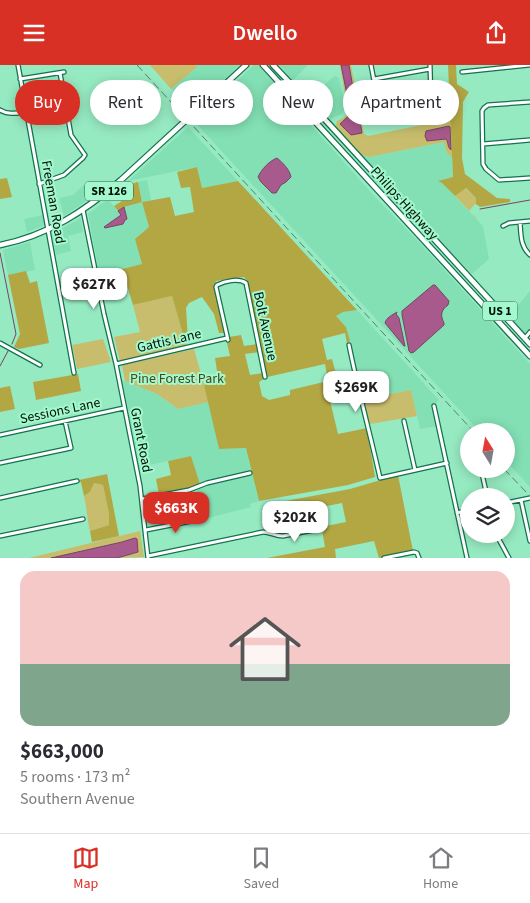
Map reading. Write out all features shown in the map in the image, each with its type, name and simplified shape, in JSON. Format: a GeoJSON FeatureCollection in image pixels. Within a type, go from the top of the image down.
{"type":"FeatureCollection","features":[{"type":"Feature","properties":{"kind":"main road","name":"SR 126"},"geometry":{"type":"LineString","coordinates":[[0,245],[48,230],[100,199],[246,65]]}},
{"type":"Feature","properties":{"kind":"main road","name":"Philips Highway"},"geometry":{"type":"LineString","coordinates":[[263,65],[530,356]]}},
{"type":"Feature","properties":{"kind":"main road","name":"Philips Highway"},"geometry":{"type":"LineString","coordinates":[[274,65],[288,80]]}},
{"type":"Feature","properties":{"kind":"main road","name":"Philips Highway"},"geometry":{"type":"LineString","coordinates":[[330,125],[530,343]]}},
{"type":"Feature","properties":{"kind":"street","name":"Freeman Road"},"geometry":{"type":"LineString","coordinates":[[18,65],[20,79]]}},
{"type":"Feature","properties":{"kind":"street"},"geometry":{"type":"LineString","coordinates":[[371,65],[379,107],[381,111],[387,113],[424,105],[430,101],[430,67],[374,79]]}},
{"type":"Feature","properties":{"kind":"street"},"geometry":{"type":"LineString","coordinates":[[462,72],[528,65]]}},
{"type":"Feature","properties":{"kind":"street"},"geometry":{"type":"LineString","coordinates":[[20,79],[62,72],[71,135],[85,153],[84,158],[64,175],[40,184]]}},
{"type":"Feature","properties":{"kind":"street"},"geometry":{"type":"LineString","coordinates":[[530,102],[488,105],[482,111],[484,166],[497,179],[530,178]]}},
{"type":"Feature","properties":{"kind":"street"},"geometry":{"type":"LineString","coordinates":[[0,110],[4,113],[15,113]]}},
{"type":"Feature","properties":{"kind":"street","name":"Freeman Road"},"geometry":{"type":"LineString","coordinates":[[29,125],[74,373]]}},
{"type":"Feature","properties":{"kind":"street"},"geometry":{"type":"LineString","coordinates":[[324,132],[330,125]]}},
{"type":"Feature","properties":{"kind":"street"},"geometry":{"type":"LineString","coordinates":[[483,144],[530,140]]}},
{"type":"Feature","properties":{"kind":"street"},"geometry":{"type":"LineString","coordinates":[[377,189],[383,183]]}},
{"type":"Feature","properties":{"kind":"street","name":"Grant Road"},"geometry":{"type":"LineString","coordinates":[[83,210],[116,364],[142,499],[148,557]]}},
{"type":"Feature","properties":{"kind":"street"},"geometry":{"type":"LineString","coordinates":[[411,226],[417,220]]}},
{"type":"Feature","properties":{"kind":"street"},"geometry":{"type":"LineString","coordinates":[[504,226],[509,223],[530,221]]}},
{"type":"Feature","properties":{"kind":"street"},"geometry":{"type":"LineString","coordinates":[[520,222],[522,245],[530,255]]}},
{"type":"Feature","properties":{"kind":"street"},"geometry":{"type":"LineString","coordinates":[[445,263],[451,257]]}},
{"type":"Feature","properties":{"kind":"street","name":"Bolt Avenue"},"geometry":{"type":"LineString","coordinates":[[228,339],[216,287],[217,285],[240,280],[246,283],[266,377]]}},
{"type":"Feature","properties":{"kind":"street"},"geometry":{"type":"LineString","coordinates":[[525,338],[530,333]]}},
{"type":"Feature","properties":{"kind":"street","name":"Gattis Lane"},"geometry":{"type":"LineString","coordinates":[[116,364],[167,351],[228,339]]}},
{"type":"Feature","properties":{"kind":"street"},"geometry":{"type":"LineString","coordinates":[[0,343],[40,365]]}},
{"type":"Feature","properties":{"kind":"street"},"geometry":{"type":"LineString","coordinates":[[349,345],[380,478],[446,463]]}},
{"type":"Feature","properties":{"kind":"street"},"geometry":{"type":"LineString","coordinates":[[434,406],[467,558]]}},
{"type":"Feature","properties":{"kind":"street","name":"Sessions Lane"},"geometry":{"type":"LineString","coordinates":[[0,435],[124,408]]}},
{"type":"Feature","properties":{"kind":"street"},"geometry":{"type":"LineString","coordinates":[[0,463],[71,448],[65,421]]}},
{"type":"Feature","properties":{"kind":"street"},"geometry":{"type":"LineString","coordinates":[[404,421],[415,470]]}},
{"type":"Feature","properties":{"kind":"street"},"geometry":{"type":"LineString","coordinates":[[142,499],[250,473]]}},
{"type":"Feature","properties":{"kind":"street"},"geometry":{"type":"LineString","coordinates":[[0,498],[77,481]]}},
{"type":"Feature","properties":{"kind":"street"},"geometry":{"type":"LineString","coordinates":[[515,501],[530,498]]}},
{"type":"Feature","properties":{"kind":"street"},"geometry":{"type":"LineString","coordinates":[[521,500],[530,541]]}},
{"type":"Feature","properties":{"kind":"street"},"geometry":{"type":"LineString","coordinates":[[0,536],[83,519]]}},
{"type":"Feature","properties":{"kind":"street"},"geometry":{"type":"LineString","coordinates":[[146,530],[202,519]]}},
{"type":"Feature","properties":{"kind":"street"},"geometry":{"type":"LineString","coordinates":[[148,557],[263,532],[283,536],[324,528]]}},
{"type":"Feature","properties":{"kind":"street"},"geometry":{"type":"LineString","coordinates":[[501,543],[509,558]]}},
{"type":"Feature","properties":{"kind":"street"},"geometry":{"type":"LineString","coordinates":[[384,558],[411,552],[417,553],[419,558]]}},
{"type":"Feature","properties":{"kind":"shaded area"},"geometry":{"type":"Polygon","coordinates":[[[195,65],[240,65],[224,80],[182,80],[196,67],[195,65]]]}},
{"type":"Feature","properties":{"kind":"shaded area"},"geometry":{"type":"Polygon","coordinates":[[[254,65],[258,65],[272,80],[263,80],[263,125],[311,125],[530,364],[530,487],[515,471],[515,423],[472,423],[198,125],[253,125],[253,80],[238,80],[254,65]]]}},
{"type":"Feature","properties":{"kind":"shaded area"},"geometry":{"type":"Polygon","coordinates":[[[279,65],[308,65],[293,80],[279,65]]]}},
{"type":"Feature","properties":{"kind":"shaded area"},"geometry":{"type":"Polygon","coordinates":[[[341,65],[349,65],[352,80],[344,80],[341,65]]]}},
{"type":"Feature","properties":{"kind":"shaded area"},"geometry":{"type":"Polygon","coordinates":[[[448,65],[456,65],[457,80],[449,80],[448,65]]]}},
{"type":"Feature","properties":{"kind":"shaded area"},"geometry":{"type":"Polygon","coordinates":[[[334,76],[339,78],[343,98],[342,114],[333,118],[333,80],[330,80],[334,76]]]}},
{"type":"Feature","properties":{"kind":"shaded area"},"geometry":{"type":"Polygon","coordinates":[[[459,85],[469,92],[463,102],[462,158],[465,174],[497,198],[510,199],[510,202],[480,207],[476,204],[476,198],[466,188],[455,196],[438,181],[453,177],[451,125],[459,125],[459,85]]]}},
{"type":"Feature","properties":{"kind":"shaded area"},"geometry":{"type":"Polygon","coordinates":[[[343,121],[343,125],[361,125],[362,133],[351,135],[340,124],[343,121]]]}},
{"type":"Feature","properties":{"kind":"shaded area"},"geometry":{"type":"Polygon","coordinates":[[[449,126],[451,150],[446,139],[427,141],[426,131],[449,126]]]}},
{"type":"Feature","properties":{"kind":"shaded area"},"geometry":{"type":"Polygon","coordinates":[[[188,127],[238,181],[202,188],[197,167],[128,181],[188,127]]]}},
{"type":"Feature","properties":{"kind":"shaded area"},"geometry":{"type":"Polygon","coordinates":[[[445,142],[447,152],[452,157],[453,177],[439,181],[483,226],[489,259],[472,274],[422,223],[420,218],[361,155],[369,157],[445,142]]]}},
{"type":"Feature","properties":{"kind":"shaded area"},"geometry":{"type":"Polygon","coordinates":[[[277,158],[287,169],[291,177],[281,185],[276,193],[272,193],[258,177],[271,161],[277,158]]]}},
{"type":"Feature","properties":{"kind":"shaded area"},"geometry":{"type":"Polygon","coordinates":[[[197,167],[202,188],[238,181],[357,310],[343,312],[336,316],[346,327],[350,341],[347,343],[345,333],[322,339],[327,360],[332,359],[340,389],[328,392],[338,434],[367,428],[375,477],[348,485],[259,501],[246,448],[219,449],[204,385],[219,379],[215,358],[230,356],[227,343],[230,342],[229,337],[241,335],[244,346],[258,344],[260,352],[245,354],[250,375],[263,373],[264,379],[259,382],[262,396],[269,400],[290,395],[290,390],[328,381],[325,364],[267,377],[248,282],[244,277],[216,281],[214,285],[225,333],[219,333],[214,314],[202,297],[189,303],[186,308],[188,341],[185,342],[172,296],[133,305],[122,269],[142,264],[135,239],[149,227],[142,202],[170,197],[175,216],[194,212],[190,187],[181,188],[177,172],[197,167]]]}},
{"type":"Feature","properties":{"kind":"shaded area"},"geometry":{"type":"Polygon","coordinates":[[[7,178],[12,197],[0,199],[0,179],[7,178]]]}},
{"type":"Feature","properties":{"kind":"shaded area"},"geometry":{"type":"Polygon","coordinates":[[[147,180],[151,200],[142,202],[138,182],[147,180]]]}},
{"type":"Feature","properties":{"kind":"shaded area"},"geometry":{"type":"Polygon","coordinates":[[[138,182],[142,202],[124,207],[118,211],[114,206],[122,201],[121,194],[126,185],[138,182]]]}},
{"type":"Feature","properties":{"kind":"shaded area"},"geometry":{"type":"Polygon","coordinates":[[[84,185],[94,196],[64,216],[59,198],[73,195],[84,185]]]}},
{"type":"Feature","properties":{"kind":"shaded area"},"geometry":{"type":"Polygon","coordinates":[[[108,199],[121,215],[105,228],[123,224],[127,219],[124,207],[142,202],[149,227],[135,239],[142,264],[99,274],[88,214],[108,199]]]}},
{"type":"Feature","properties":{"kind":"shaded area"},"geometry":{"type":"Polygon","coordinates":[[[124,207],[127,219],[123,224],[105,228],[121,215],[118,211],[124,207]]]}},
{"type":"Feature","properties":{"kind":"shaded area"},"geometry":{"type":"Polygon","coordinates":[[[44,215],[45,225],[27,232],[24,219],[44,215]]]}},
{"type":"Feature","properties":{"kind":"shaded area"},"geometry":{"type":"Polygon","coordinates":[[[81,218],[83,232],[68,236],[71,251],[56,255],[52,234],[81,218]]]}},
{"type":"Feature","properties":{"kind":"shaded area"},"geometry":{"type":"Polygon","coordinates":[[[30,242],[35,270],[8,275],[3,250],[30,242]]]}},
{"type":"Feature","properties":{"kind":"shaded area"},"geometry":{"type":"Polygon","coordinates":[[[26,271],[30,283],[37,281],[49,343],[19,349],[14,347],[20,334],[8,275],[26,271]]]}},
{"type":"Feature","properties":{"kind":"shaded area"},"geometry":{"type":"Polygon","coordinates":[[[433,285],[449,301],[442,313],[444,325],[411,353],[409,351],[402,311],[433,285]]]}},
{"type":"Feature","properties":{"kind":"shaded area"},"geometry":{"type":"Polygon","coordinates":[[[530,291],[530,329],[524,333],[509,316],[530,291]]]}},
{"type":"Feature","properties":{"kind":"shaded area"},"geometry":{"type":"Polygon","coordinates":[[[357,310],[439,400],[433,406],[437,426],[420,429],[411,390],[363,399],[346,327],[336,316],[343,312],[357,310]]]}},
{"type":"Feature","properties":{"kind":"shaded area"},"geometry":{"type":"Polygon","coordinates":[[[397,312],[405,346],[385,323],[388,318],[397,312]]]}},
{"type":"Feature","properties":{"kind":"shaded area"},"geometry":{"type":"Polygon","coordinates":[[[78,374],[81,391],[36,400],[33,382],[78,374]]]}},
{"type":"Feature","properties":{"kind":"shaded area"},"geometry":{"type":"Polygon","coordinates":[[[122,380],[157,394],[178,409],[209,402],[219,449],[246,448],[259,501],[250,504],[251,507],[204,519],[197,489],[205,485],[250,475],[250,472],[200,484],[191,456],[140,467],[122,380]]]}},
{"type":"Feature","properties":{"kind":"shaded area"},"geometry":{"type":"Polygon","coordinates":[[[10,386],[15,409],[0,412],[0,388],[10,386]]]}},
{"type":"Feature","properties":{"kind":"shaded area"},"geometry":{"type":"Polygon","coordinates":[[[191,456],[200,484],[159,495],[156,479],[171,475],[168,461],[191,456]]]}},
{"type":"Feature","properties":{"kind":"shaded area"},"geometry":{"type":"Polygon","coordinates":[[[107,474],[119,536],[92,542],[90,531],[109,525],[109,514],[103,485],[94,483],[90,492],[84,496],[79,480],[107,474]]]}},
{"type":"Feature","properties":{"kind":"shaded area"},"geometry":{"type":"Polygon","coordinates":[[[398,475],[413,551],[379,558],[374,541],[335,549],[336,558],[267,558],[325,547],[322,530],[326,529],[326,526],[346,522],[342,503],[267,518],[264,505],[350,489],[398,475]]]}},
{"type":"Feature","properties":{"kind":"shaded area"},"geometry":{"type":"Polygon","coordinates":[[[137,539],[138,552],[117,558],[51,558],[122,542],[137,539]]]}},
{"type":"Feature","properties":{"kind":"green space"},"geometry":{"type":"Polygon","coordinates":[[[150,65],[195,65],[197,67],[182,80],[171,80],[171,89],[150,65]]]}},
{"type":"Feature","properties":{"kind":"green space"},"geometry":{"type":"Polygon","coordinates":[[[340,65],[344,80],[343,83],[340,65]]]}},
{"type":"Feature","properties":{"kind":"green space"},"geometry":{"type":"Polygon","coordinates":[[[349,65],[351,65],[354,80],[352,80],[349,65]]]}},
{"type":"Feature","properties":{"kind":"green space"},"geometry":{"type":"Polygon","coordinates":[[[343,118],[343,125],[362,125],[364,134],[368,136],[422,125],[451,125],[452,157],[447,153],[444,142],[369,157],[361,155],[340,133],[336,126],[337,121],[343,118]]]}},
{"type":"Feature","properties":{"kind":"green space"},"geometry":{"type":"Polygon","coordinates":[[[465,188],[476,198],[477,205],[475,204],[469,211],[455,196],[465,188]]]}},
{"type":"Feature","properties":{"kind":"green space"},"geometry":{"type":"Polygon","coordinates":[[[172,296],[186,346],[120,361],[114,337],[140,332],[133,305],[172,296]]]}},
{"type":"Feature","properties":{"kind":"green space"},"geometry":{"type":"Polygon","coordinates":[[[103,339],[111,362],[77,369],[72,345],[103,339]]]}},
{"type":"Feature","properties":{"kind":"green space","name":"Pine Forest Park"},"geometry":{"type":"Polygon","coordinates":[[[194,349],[209,402],[178,409],[157,394],[125,381],[122,365],[194,349]]]}},
{"type":"Feature","properties":{"kind":"green space"},"geometry":{"type":"Polygon","coordinates":[[[411,390],[417,416],[370,424],[363,399],[411,390]]]}},
{"type":"Feature","properties":{"kind":"green space"},"geometry":{"type":"Polygon","coordinates":[[[94,483],[103,485],[109,514],[109,525],[90,531],[84,496],[90,492],[94,483]]]}},
{"type":"Feature","properties":{"kind":"green space"},"geometry":{"type":"Polygon","coordinates":[[[140,531],[144,557],[117,558],[138,552],[135,538],[51,558],[29,558],[140,531]]]}},
{"type":"Feature","properties":{"kind":"waterway"},"geometry":{"type":"LineString","coordinates":[[480,209],[530,200]]}},
{"type":"Feature","properties":{"kind":"waterway"},"geometry":{"type":"LineString","coordinates":[[0,253],[16,334],[12,344]]}},
{"type":"Feature","properties":{"kind":"waterway"},"geometry":{"type":"LineString","coordinates":[[0,366],[8,351]]}},
{"type":"Feature","properties":{"kind":"railway"},"geometry":{"type":"LineString","coordinates":[[137,65],[466,423]]}},
{"type":"Feature","properties":{"kind":"railway"},"geometry":{"type":"LineString","coordinates":[[513,478],[530,496]]}}]}
